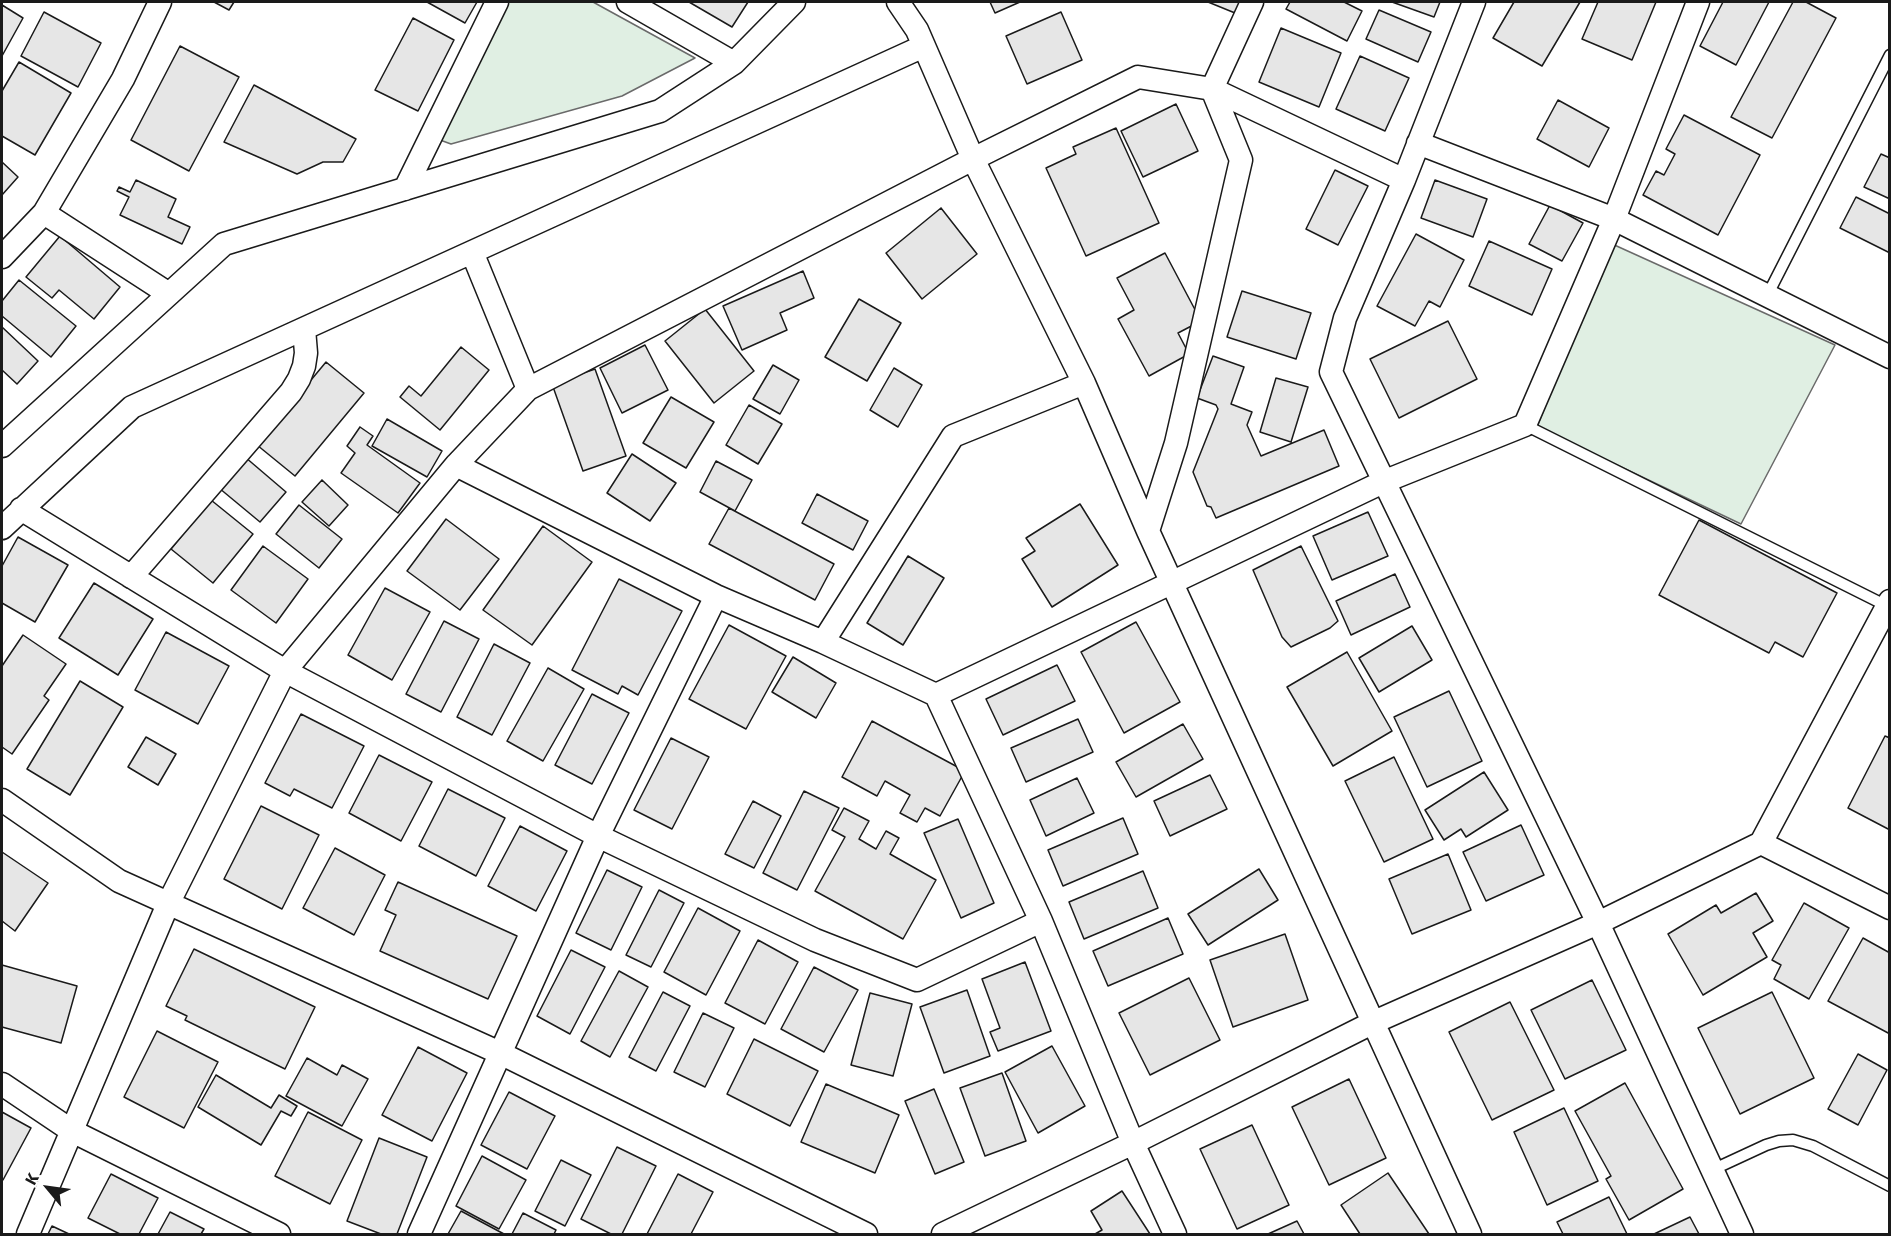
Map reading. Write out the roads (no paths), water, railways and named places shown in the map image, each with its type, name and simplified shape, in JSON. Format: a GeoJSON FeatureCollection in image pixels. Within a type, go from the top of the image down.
{"type":"FeatureCollection","features":[{"type":"Feature","properties":{"kind":"street"},"geometry":{"type":"LineString","coordinates":[[2,257],[44,213],[123,79],[160,2]]}},
{"type":"Feature","properties":{"kind":"street"},"geometry":{"type":"LineString","coordinates":[[405,189],[497,2]]}},
{"type":"Feature","properties":{"kind":"street"},"geometry":{"type":"LineString","coordinates":[[628,2],[734,63]]}},
{"type":"Feature","properties":{"kind":"street"},"geometry":{"type":"LineString","coordinates":[[2,446],[224,244],[660,111],[734,63],[794,2]]}},
{"type":"Feature","properties":{"kind":"street"},"geometry":{"type":"LineString","coordinates":[[898,2],[920,38],[973,159],[1084,383],[1148,531],[1470,1234]]}},
{"type":"Feature","properties":{"kind":"street"},"geometry":{"type":"LineString","coordinates":[[915,2],[920,38]]}},
{"type":"Feature","properties":{"kind":"street"},"geometry":{"type":"LineString","coordinates":[[1148,531],[1176,443],[1241,160],[1212,89],[1252,2]]}},
{"type":"Feature","properties":{"kind":"street"},"geometry":{"type":"LineString","coordinates":[[1474,2],[1404,180],[1346,318],[1331,372],[1599,923],[1742,1234]]}},
{"type":"Feature","properties":{"kind":"street"},"geometry":{"type":"LineString","coordinates":[[936,695],[1383,482],[1525,425],[1614,219],[1698,2]]}},
{"type":"Feature","properties":{"kind":"street"},"geometry":{"type":"LineString","coordinates":[[2,528],[132,407],[472,252],[920,38]]}},
{"type":"Feature","properties":{"kind":"street"},"geometry":{"type":"LineString","coordinates":[[28,1234],[168,904],[285,671],[456,465],[528,389],[973,159],[1138,77],[1212,89],[1404,180]]}},
{"type":"Feature","properties":{"kind":"street"},"geometry":{"type":"LineString","coordinates":[[1418,143],[1614,219],[1890,357]]}},
{"type":"Feature","properties":{"kind":"street"},"geometry":{"type":"LineString","coordinates":[[44,213],[169,294]]}},
{"type":"Feature","properties":{"kind":"street"},"geometry":{"type":"LineString","coordinates":[[472,252],[528,389]]}},
{"type":"Feature","properties":{"kind":"street"},"geometry":{"type":"LineString","coordinates":[[131,577],[291,392],[304,366],[306,341],[303,329]]}},
{"type":"Feature","properties":{"kind":"street"},"geometry":{"type":"LineString","coordinates":[[824,642],[953,435],[1084,383]]}},
{"type":"Feature","properties":{"kind":"street"},"geometry":{"type":"LineString","coordinates":[[456,465],[716,596],[824,642],[936,695],[1041,921],[1133,1143],[1175,1234]]}},
{"type":"Feature","properties":{"kind":"street"},"geometry":{"type":"LineString","coordinates":[[21,509],[285,671],[598,836],[815,940],[916,980],[1041,921]]}},
{"type":"Feature","properties":{"kind":"street"},"geometry":{"type":"LineString","coordinates":[[419,1234],[598,836],[716,596]]}},
{"type":"Feature","properties":{"kind":"street"},"geometry":{"type":"LineString","coordinates":[[943,1234],[1133,1143],[1372,1023],[1599,923],[1761,843],[1888,604]]}},
{"type":"Feature","properties":{"kind":"street"},"geometry":{"type":"LineString","coordinates":[[2,801],[119,881],[500,1053],[866,1234]]}},
{"type":"Feature","properties":{"kind":"street"},"geometry":{"type":"LineString","coordinates":[[1761,843],[1890,908]]}},
{"type":"Feature","properties":{"kind":"street"},"geometry":{"type":"LineString","coordinates":[[2,1084],[72,1131],[279,1234]]}},
{"type":"Feature","properties":{"kind":"lane"},"geometry":{"type":"LineString","coordinates":[[1767,296],[1890,55]]}},
{"type":"Feature","properties":{"kind":"lane"},"geometry":{"type":"LineString","coordinates":[[1525,425],[1888,604]]}},
{"type":"Feature","properties":{"kind":"lane"},"geometry":{"type":"LineString","coordinates":[[1712,1170],[1766,1145],[1793,1140],[1813,1146],[1890,1186]]}}]}
